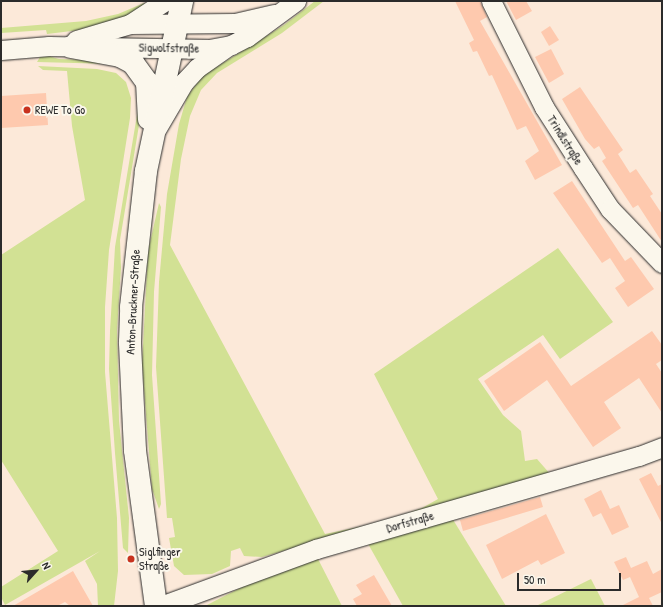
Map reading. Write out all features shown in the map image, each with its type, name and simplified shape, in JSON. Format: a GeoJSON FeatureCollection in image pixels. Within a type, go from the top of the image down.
{"type":"FeatureCollection","features":[{"type":"Feature","properties":{"kind":"main road","name":"Anton-Bruckner-Straße"},"geometry":{"type":"LineString","coordinates":[[156,606],[135,450],[130,342],[137,238],[148,154],[155,130],[182,1]]}},
{"type":"Feature","properties":{"kind":"main road"},"geometry":{"type":"LineString","coordinates":[[71,47],[120,56],[133,63],[144,75],[148,98],[148,154]]}},
{"type":"Feature","properties":{"kind":"street"},"geometry":{"type":"LineString","coordinates":[[130,24],[165,1]]}},
{"type":"Feature","properties":{"kind":"street","name":"Sigwolfstraße"},"geometry":{"type":"LineString","coordinates":[[1,50],[49,46],[209,49],[231,45],[247,37],[296,1]]}},
{"type":"Feature","properties":{"kind":"street","name":"Trindlstraße"},"geometry":{"type":"LineString","coordinates":[[491,1],[544,107],[583,168],[610,209],[662,262]]}},
{"type":"Feature","properties":{"kind":"street","name":"Sigwolfstraße"},"geometry":{"type":"LineString","coordinates":[[49,46],[116,30],[130,24],[235,23],[279,13]]}},
{"type":"Feature","properties":{"kind":"street"},"geometry":{"type":"LineString","coordinates":[[155,130],[184,82],[196,68],[231,45]]}},
{"type":"Feature","properties":{"kind":"street","name":"Dorfstraße"},"geometry":{"type":"LineString","coordinates":[[161,606],[316,550],[639,456],[662,447]]}},
{"type":"Feature","properties":{"kind":"green space"},"geometry":{"type":"Polygon","coordinates":[[[315,1],[324,1],[282,33],[217,73],[201,90],[190,116],[181,159],[170,245],[325,534],[363,526],[405,514],[422,508],[438,499],[374,374],[558,248],[613,322],[560,359],[543,335],[478,379],[503,415],[521,431],[525,461],[537,459],[551,475],[262,557],[244,556],[240,548],[231,551],[230,566],[212,574],[184,575],[174,566],[169,538],[175,537],[172,518],[167,518],[156,367],[159,282],[167,194],[179,124],[187,97],[202,76],[284,25],[315,1]]]}},
{"type":"Feature","properties":{"kind":"green space"},"geometry":{"type":"Polygon","coordinates":[[[144,3],[148,9],[88,29],[47,34],[46,30],[1,33],[1,28],[86,21],[118,14],[144,3]]]}},
{"type":"Feature","properties":{"kind":"green space"},"geometry":{"type":"Polygon","coordinates":[[[48,56],[59,59],[114,61],[112,64],[37,62],[40,57],[48,56]]]}},
{"type":"Feature","properties":{"kind":"green space"},"geometry":{"type":"Polygon","coordinates":[[[38,66],[97,69],[116,73],[126,82],[131,98],[130,118],[109,250],[105,307],[105,372],[117,518],[118,571],[114,606],[98,606],[97,584],[85,561],[100,551],[5,605],[1,597],[1,587],[58,551],[1,460],[1,255],[85,200],[72,126],[67,71],[43,70],[38,66]]]}},
{"type":"Feature","properties":{"kind":"green space"},"geometry":{"type":"Polygon","coordinates":[[[139,103],[140,119],[120,240],[121,268],[117,330],[119,421],[129,518],[128,553],[123,548],[109,369],[115,247],[139,103]]]}},
{"type":"Feature","properties":{"kind":"green space"},"geometry":{"type":"Polygon","coordinates":[[[159,203],[161,207],[154,292],[152,375],[161,504],[159,509],[152,489],[142,365],[148,251],[159,203]]]}},
{"type":"Feature","properties":{"kind":"green space"},"geometry":{"type":"Polygon","coordinates":[[[452,518],[506,606],[403,606],[367,542],[452,518]]]}},
{"type":"Feature","properties":{"kind":"green space"},"geometry":{"type":"Polygon","coordinates":[[[318,559],[342,606],[205,606],[246,585],[318,559]]]}},
{"type":"Feature","properties":{"kind":"green space"},"geometry":{"type":"Polygon","coordinates":[[[591,579],[605,606],[536,606],[591,579]]]}},
{"type":"Feature","properties":{"kind":"building"},"geometry":{"type":"Polygon","coordinates":[[[455,1],[480,1],[487,17],[480,21],[562,165],[535,180],[525,161],[539,151],[526,126],[517,130],[492,75],[489,76],[477,51],[473,52],[469,43],[474,40],[455,1]]]}},
{"type":"Feature","properties":{"kind":"building"},"geometry":{"type":"Polygon","coordinates":[[[506,1],[526,1],[532,11],[516,20],[506,1]]]}},
{"type":"Feature","properties":{"kind":"building"},"geometry":{"type":"Polygon","coordinates":[[[550,26],[559,40],[549,46],[541,32],[550,26]]]}},
{"type":"Feature","properties":{"kind":"building"},"geometry":{"type":"Polygon","coordinates":[[[551,49],[564,74],[549,83],[535,57],[551,49]]]}},
{"type":"Feature","properties":{"kind":"building"},"geometry":{"type":"Polygon","coordinates":[[[580,87],[623,150],[618,154],[630,173],[636,169],[653,194],[650,196],[662,214],[662,242],[638,205],[633,208],[602,161],[606,158],[599,146],[594,149],[585,139],[562,99],[580,87]]]}},
{"type":"Feature","properties":{"kind":"building"},"geometry":{"type":"Polygon","coordinates":[[[46,93],[48,125],[1,128],[1,96],[46,93]]]}},
{"type":"Feature","properties":{"kind":"building"},"geometry":{"type":"Polygon","coordinates":[[[572,181],[625,261],[631,257],[654,289],[628,307],[615,288],[625,281],[610,258],[602,263],[553,193],[572,181]]]}},
{"type":"Feature","properties":{"kind":"building"},"geometry":{"type":"Polygon","coordinates":[[[652,331],[662,345],[662,360],[656,364],[662,373],[662,413],[639,378],[604,402],[621,428],[593,447],[547,380],[504,411],[484,381],[540,342],[571,386],[652,331]]]}},
{"type":"Feature","properties":{"kind":"building"},"geometry":{"type":"Polygon","coordinates":[[[651,473],[658,486],[662,484],[662,524],[639,479],[651,473]]]}},
{"type":"Feature","properties":{"kind":"building"},"geometry":{"type":"Polygon","coordinates":[[[601,490],[610,509],[619,505],[629,527],[612,535],[601,513],[593,517],[584,499],[601,490]]]}},
{"type":"Feature","properties":{"kind":"building"},"geometry":{"type":"Polygon","coordinates":[[[540,497],[543,507],[463,531],[460,520],[540,497]]]}},
{"type":"Feature","properties":{"kind":"building"},"geometry":{"type":"Polygon","coordinates":[[[546,514],[565,553],[541,565],[538,560],[502,579],[486,545],[546,514]]]}},
{"type":"Feature","properties":{"kind":"building"},"geometry":{"type":"Polygon","coordinates":[[[626,557],[631,568],[647,561],[653,574],[662,569],[662,592],[649,598],[653,606],[621,606],[639,597],[630,577],[623,580],[614,562],[626,557]]]}},
{"type":"Feature","properties":{"kind":"building"},"geometry":{"type":"Polygon","coordinates":[[[73,571],[93,606],[70,606],[65,602],[57,606],[13,606],[73,571]]]}},
{"type":"Feature","properties":{"kind":"building"},"geometry":{"type":"Polygon","coordinates":[[[374,575],[392,606],[357,606],[353,599],[362,594],[356,585],[374,575]]]}},
{"type":"Feature","properties":{"kind":"place","name":"REWE To Go"},"geometry":{"type":"Point","coordinates":[27,110]}},
{"type":"Feature","properties":{"kind":"place","name":"Siglfinger Straße"},"geometry":{"type":"Point","coordinates":[131,559]}}]}
